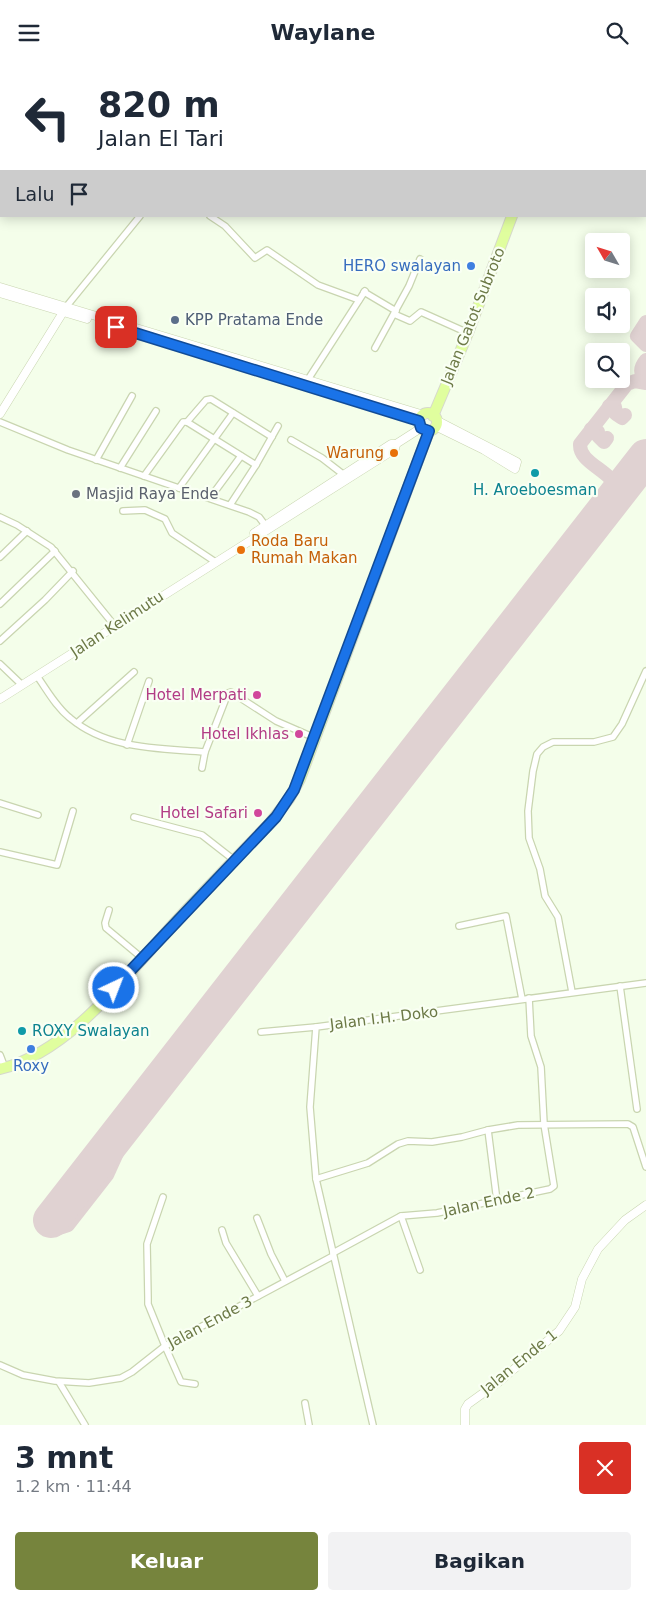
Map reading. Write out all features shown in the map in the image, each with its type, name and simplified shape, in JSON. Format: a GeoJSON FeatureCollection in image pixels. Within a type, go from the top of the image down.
{"type":"FeatureCollection","features":[{"type":"Feature","properties":{"kind":"highway","name":"Jalan Gatot Subroto"},"geometry":{"type":"LineString","coordinates":[[2,1069],[31,1059],[62,1037],[101,1002],[276,817],[289,799],[300,779],[428,422],[468,333],[512,217]]}},
{"type":"Feature","properties":{"kind":"street"},"geometry":{"type":"LineString","coordinates":[[0,414],[65,310],[139,217]]}},
{"type":"Feature","properties":{"kind":"street"},"geometry":{"type":"LineString","coordinates":[[212,217],[225,226],[255,258],[267,250],[318,285],[359,300]]}},
{"type":"Feature","properties":{"kind":"street"},"geometry":{"type":"LineString","coordinates":[[376,347],[420,259]]}},
{"type":"Feature","properties":{"kind":"street"},"geometry":{"type":"LineString","coordinates":[[0,287],[65,310]]}},
{"type":"Feature","properties":{"kind":"street"},"geometry":{"type":"LineString","coordinates":[[308,381],[364,292],[410,321],[421,311],[468,333]]}},
{"type":"Feature","properties":{"kind":"street"},"geometry":{"type":"LineString","coordinates":[[0,293],[65,310],[428,422]]}},
{"type":"Feature","properties":{"kind":"street"},"geometry":{"type":"LineString","coordinates":[[242,364],[308,381],[428,422],[463,436],[516,466]]}},
{"type":"Feature","properties":{"kind":"street"},"geometry":{"type":"LineString","coordinates":[[96,460],[132,396]]}},
{"type":"Feature","properties":{"kind":"street"},"geometry":{"type":"LineString","coordinates":[[144,476],[179,426],[187,422],[209,399],[272,437]]}},
{"type":"Feature","properties":{"kind":"street"},"geometry":{"type":"LineString","coordinates":[[120,468],[156,411]]}},
{"type":"Feature","properties":{"kind":"street"},"geometry":{"type":"LineString","coordinates":[[178,488],[232,413]]}},
{"type":"Feature","properties":{"kind":"street"},"geometry":{"type":"LineString","coordinates":[[0,422],[96,460],[250,512],[259,517],[267,528]]}},
{"type":"Feature","properties":{"kind":"street"},"geometry":{"type":"LineString","coordinates":[[187,422],[256,465]]}},
{"type":"Feature","properties":{"kind":"street"},"geometry":{"type":"LineString","coordinates":[[267,528],[391,444],[396,444],[428,422]]}},
{"type":"Feature","properties":{"kind":"street"},"geometry":{"type":"LineString","coordinates":[[230,505],[278,426]]}},
{"type":"Feature","properties":{"kind":"street"},"geometry":{"type":"LineString","coordinates":[[291,439],[322,457],[344,475]]}},
{"type":"Feature","properties":{"kind":"street"},"geometry":{"type":"LineString","coordinates":[[267,528],[395,449],[396,444]]}},
{"type":"Feature","properties":{"kind":"street"},"geometry":{"type":"LineString","coordinates":[[210,498],[241,456]]}},
{"type":"Feature","properties":{"kind":"street"},"geometry":{"type":"LineString","coordinates":[[123,511],[145,510],[165,519],[172,533],[214,561]]}},
{"type":"Feature","properties":{"kind":"street"},"geometry":{"type":"LineString","coordinates":[[0,517],[27,531],[54,551],[73,571],[114,625]]}},
{"type":"Feature","properties":{"kind":"street","name":"Jalan Kelimutu"},"geometry":{"type":"LineString","coordinates":[[0,699],[233,550],[237,544],[267,528]]}},
{"type":"Feature","properties":{"kind":"street"},"geometry":{"type":"LineString","coordinates":[[0,557],[27,531]]}},
{"type":"Feature","properties":{"kind":"street"},"geometry":{"type":"LineString","coordinates":[[1,602],[54,551]]}},
{"type":"Feature","properties":{"kind":"street"},"geometry":{"type":"LineString","coordinates":[[0,641],[45,600],[73,571]]}},
{"type":"Feature","properties":{"kind":"street"},"geometry":{"type":"LineString","coordinates":[[0,664],[22,685]]}},
{"type":"Feature","properties":{"kind":"street"},"geometry":{"type":"LineString","coordinates":[[572,992],[558,917],[545,896],[540,869],[529,838],[528,811],[533,771],[540,750],[553,742],[594,742],[613,737],[622,725],[646,671]]}},
{"type":"Feature","properties":{"kind":"street"},"geometry":{"type":"LineString","coordinates":[[77,723],[134,672]]}},
{"type":"Feature","properties":{"kind":"street"},"geometry":{"type":"LineString","coordinates":[[37,676],[59,707],[77,723],[104,738],[127,745],[205,752]]}},
{"type":"Feature","properties":{"kind":"street"},"geometry":{"type":"LineString","coordinates":[[127,745],[149,681]]}},
{"type":"Feature","properties":{"kind":"street"},"geometry":{"type":"LineString","coordinates":[[202,768],[205,752],[226,695],[231,692],[276,721],[315,737]]}},
{"type":"Feature","properties":{"kind":"street"},"geometry":{"type":"LineString","coordinates":[[0,803],[38,815]]}},
{"type":"Feature","properties":{"kind":"street"},"geometry":{"type":"LineString","coordinates":[[0,852],[57,865],[73,811]]}},
{"type":"Feature","properties":{"kind":"street"},"geometry":{"type":"LineString","coordinates":[[134,817],[194,832],[207,839],[234,860]]}},
{"type":"Feature","properties":{"kind":"street"},"geometry":{"type":"LineString","coordinates":[[109,910],[105,923],[106,928],[142,958]]}},
{"type":"Feature","properties":{"kind":"street","name":"Jalan Ende 2"},"geometry":{"type":"LineString","coordinates":[[333,1255],[400,1216],[437,1213],[498,1201],[554,1186],[544,1123],[541,1067],[531,1036],[525,999],[506,916],[459,926]]}},
{"type":"Feature","properties":{"kind":"street","name":"Jalan I.H. Doko"},"geometry":{"type":"LineString","coordinates":[[373,1425],[316,1179],[310,1107],[316,1027],[646,983]]}},
{"type":"Feature","properties":{"kind":"street"},"geometry":{"type":"LineString","coordinates":[[620,986],[637,1109]]}},
{"type":"Feature","properties":{"kind":"street"},"geometry":{"type":"LineString","coordinates":[[261,1032],[316,1027]]}},
{"type":"Feature","properties":{"kind":"street"},"geometry":{"type":"LineString","coordinates":[[0,1055],[2,1069]]}},
{"type":"Feature","properties":{"kind":"street"},"geometry":{"type":"LineString","coordinates":[[316,1179],[368,1163],[398,1144],[462,1137],[488,1130],[544,1123],[628,1124],[633,1127],[646,1167]]}},
{"type":"Feature","properties":{"kind":"street"},"geometry":{"type":"LineString","coordinates":[[488,1130],[498,1201]]}},
{"type":"Feature","properties":{"kind":"street"},"geometry":{"type":"LineString","coordinates":[[163,1197],[147,1243],[148,1304],[181,1381],[195,1384]]}},
{"type":"Feature","properties":{"kind":"street","name":"Jalan Ende 1"},"geometry":{"type":"LineString","coordinates":[[465,1425],[465,1409],[468,1404],[500,1381],[559,1331],[575,1307],[582,1279],[598,1249],[625,1220],[646,1205]]}},
{"type":"Feature","properties":{"kind":"street"},"geometry":{"type":"LineString","coordinates":[[400,1216],[420,1270]]}},
{"type":"Feature","properties":{"kind":"street"},"geometry":{"type":"LineString","coordinates":[[257,1218],[271,1254],[285,1281]]}},
{"type":"Feature","properties":{"kind":"street"},"geometry":{"type":"LineString","coordinates":[[222,1230],[226,1243],[258,1296]]}},
{"type":"Feature","properties":{"kind":"street","name":"Jalan Ende 3"},"geometry":{"type":"LineString","coordinates":[[0,1365],[23,1375],[60,1382],[89,1383],[121,1378],[132,1373],[165,1346],[333,1255]]}},
{"type":"Feature","properties":{"kind":"street"},"geometry":{"type":"LineString","coordinates":[[60,1382],[85,1425]]}},
{"type":"Feature","properties":{"kind":"street"},"geometry":{"type":"LineString","coordinates":[[305,1403],[309,1425]]}},
{"type":"Feature","properties":{"kind":"taxiway"},"geometry":{"type":"LineString","coordinates":[[646,322],[637,336],[646,345]]}},
{"type":"Feature","properties":{"kind":"taxiway"},"geometry":{"type":"LineString","coordinates":[[646,360],[641,370],[646,381]]}},
{"type":"Feature","properties":{"kind":"taxiway"},"geometry":{"type":"LineString","coordinates":[[614,498],[617,490],[614,483],[585,457],[581,451],[580,444],[627,384],[635,381],[646,383]]}},
{"type":"Feature","properties":{"kind":"taxiway"},"geometry":{"type":"LineString","coordinates":[[609,406],[615,407],[616,414],[622,418],[625,415]]}},
{"type":"Feature","properties":{"kind":"taxiway"},"geometry":{"type":"LineString","coordinates":[[591,429],[598,432],[598,436],[604,442],[607,438]]}},
{"type":"Feature","properties":{"kind":"taxiway"},"geometry":{"type":"LineString","coordinates":[[613,479],[622,482],[630,479]]}},
{"type":"Feature","properties":{"kind":"taxiway"},"geometry":{"type":"LineString","coordinates":[[62,1206],[54,1208],[48,1215],[49,1221],[59,1228],[68,1225],[107,1175],[136,1111]]}},
{"type":"Feature","properties":{"kind":"runway"},"geometry":{"type":"LineString","coordinates":[[51,1220],[646,457]]}},
{"type":"Feature","properties":{"kind":"place","name":"HERO swalayan"},"geometry":{"type":"Point","coordinates":[471,266]}},
{"type":"Feature","properties":{"kind":"place","name":"KPP Pratama Ende"},"geometry":{"type":"Point","coordinates":[175,320]}},
{"type":"Feature","properties":{"kind":"place","name":"Warung"},"geometry":{"type":"Point","coordinates":[394,453]}},
{"type":"Feature","properties":{"kind":"place","name":"H. Aroeboesman"},"geometry":{"type":"Point","coordinates":[535,473]}},
{"type":"Feature","properties":{"kind":"place","name":"Masjid Raya Ende"},"geometry":{"type":"Point","coordinates":[76,494]}},
{"type":"Feature","properties":{"kind":"place","name":"Roda Baru Rumah Makan"},"geometry":{"type":"Point","coordinates":[241,550]}},
{"type":"Feature","properties":{"kind":"place","name":"Hotel Merpati"},"geometry":{"type":"Point","coordinates":[257,695]}},
{"type":"Feature","properties":{"kind":"place","name":"Hotel Ikhlas"},"geometry":{"type":"Point","coordinates":[299,734]}},
{"type":"Feature","properties":{"kind":"place","name":"Hotel Safari"},"geometry":{"type":"Point","coordinates":[258,813]}},
{"type":"Feature","properties":{"kind":"place","name":"ROXY Swalayan"},"geometry":{"type":"Point","coordinates":[22,1031]}},
{"type":"Feature","properties":{"kind":"place","name":"Roxy"},"geometry":{"type":"Point","coordinates":[31,1049]}},
{"type":"Feature","properties":{"kind":"route"},"geometry":{"type":"LineString","coordinates":[[114,988],[177,919],[276,817],[289,799],[300,779],[429,431],[421,428],[419,421],[116,327]]}}]}
